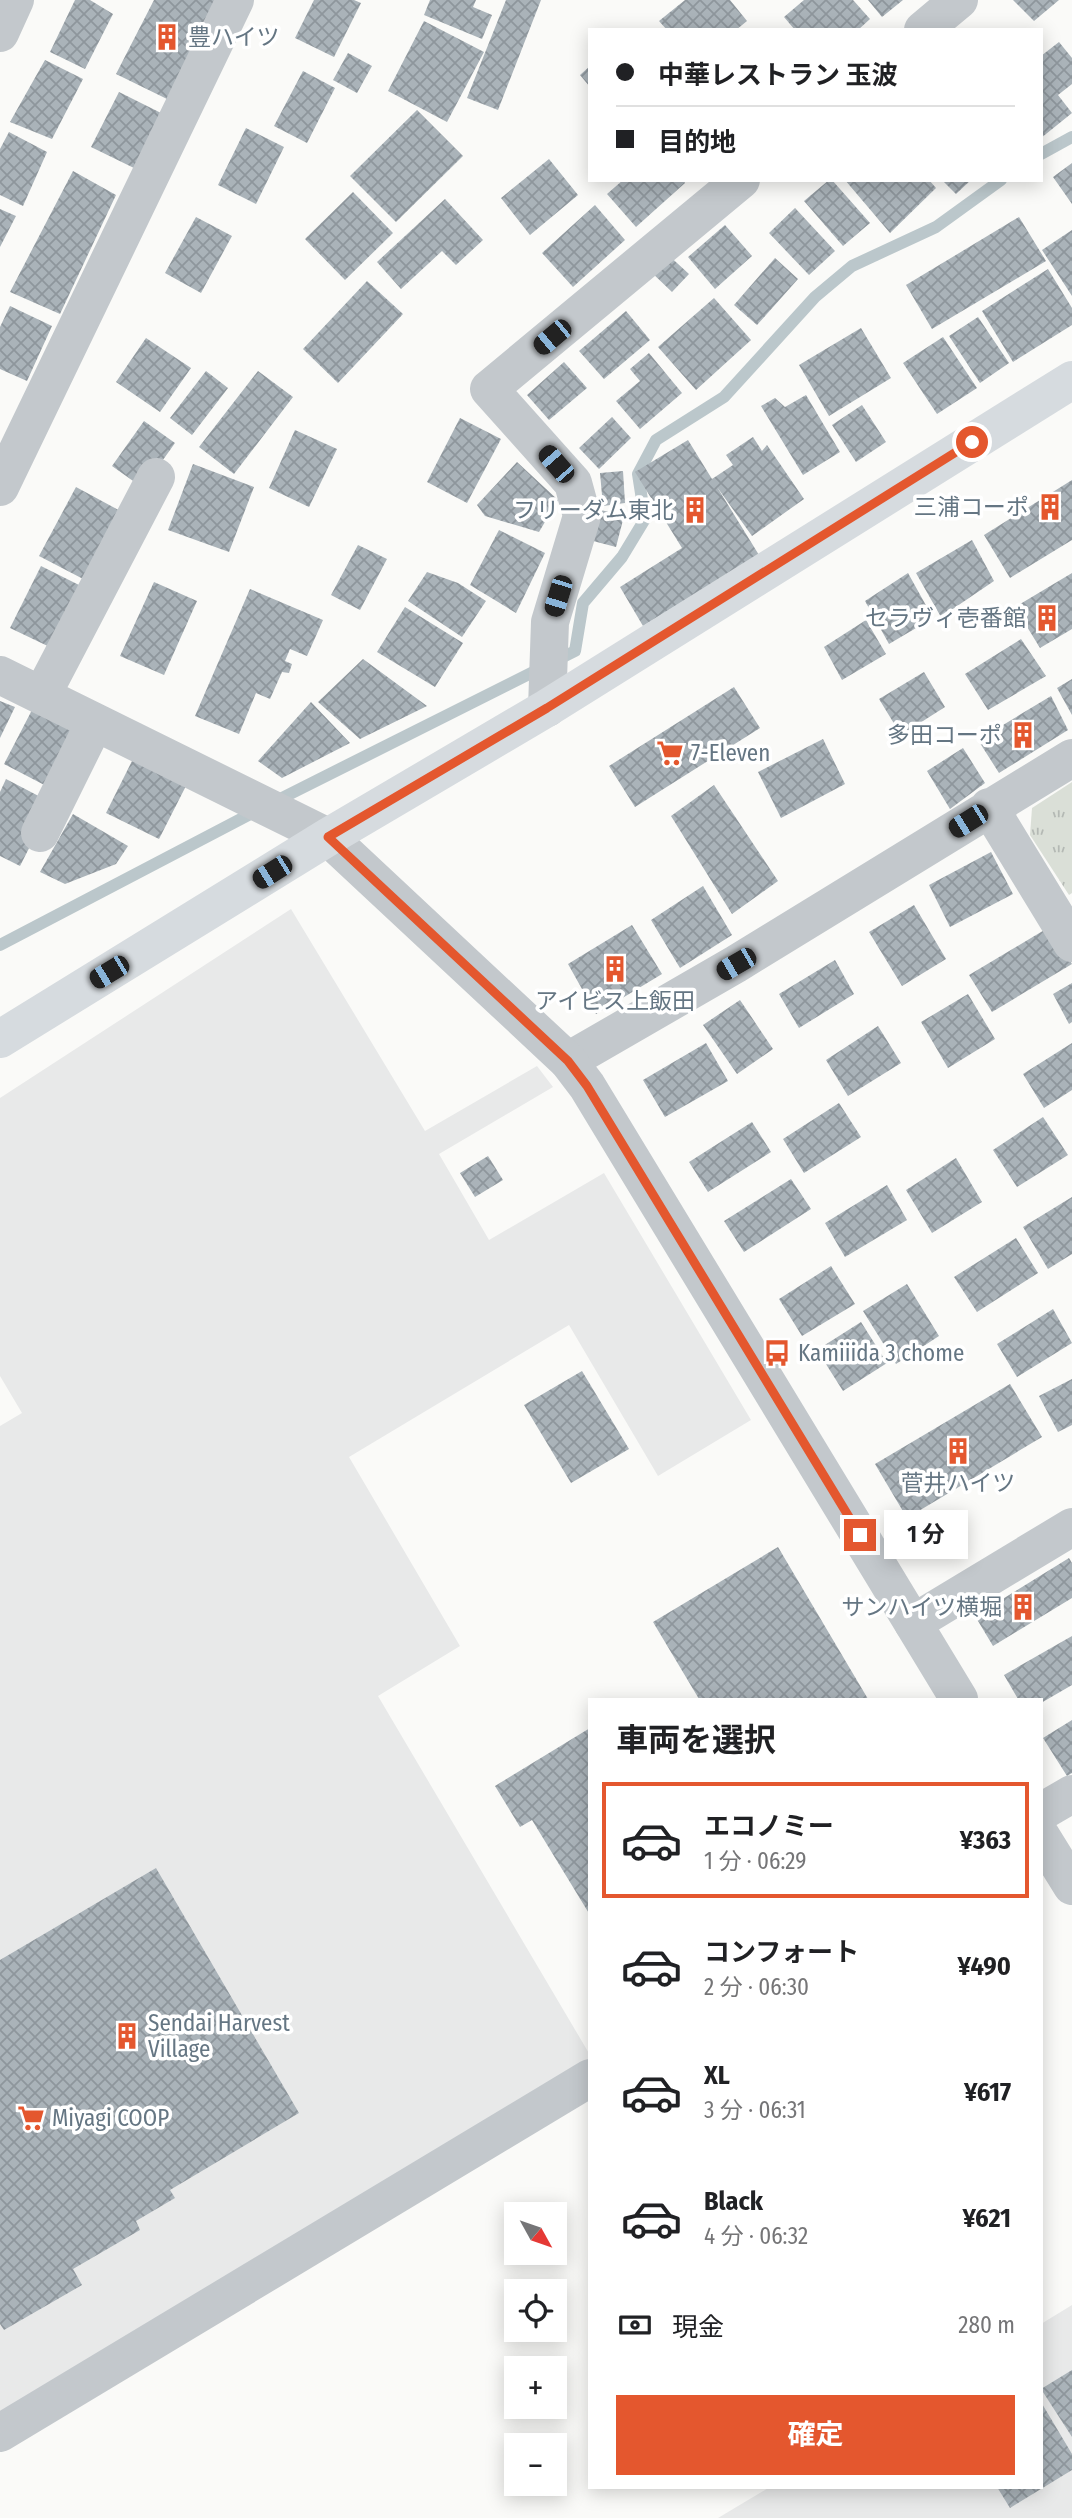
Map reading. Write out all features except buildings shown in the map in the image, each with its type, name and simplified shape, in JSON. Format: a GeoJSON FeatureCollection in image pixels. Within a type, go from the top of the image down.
{"type":"FeatureCollection","features":[{"type":"Feature","properties":{"kind":"main road"},"geometry":{"type":"LineString","coordinates":[[0,1039],[548,700],[1070,386]]}},
{"type":"Feature","properties":{"kind":"street"},"geometry":{"type":"LineString","coordinates":[[0,33],[15,0]]}},
{"type":"Feature","properties":{"kind":"street"},"geometry":{"type":"LineString","coordinates":[[0,487],[235,0]]}},
{"type":"Feature","properties":{"kind":"street"},"geometry":{"type":"LineString","coordinates":[[925,28],[959,0]]}},
{"type":"Feature","properties":{"kind":"street"},"geometry":{"type":"LineString","coordinates":[[548,700],[550,622],[582,516],[573,483],[489,389],[739,182]]}},
{"type":"Feature","properties":{"kind":"street"},"geometry":{"type":"LineString","coordinates":[[42,695],[156,477]]}},
{"type":"Feature","properties":{"kind":"street"},"geometry":{"type":"LineString","coordinates":[[0,675],[328,837],[568,1061],[587,1086],[958,1698]]}},
{"type":"Feature","properties":{"kind":"street"},"geometry":{"type":"LineString","coordinates":[[40,833],[95,722]]}},
{"type":"Feature","properties":{"kind":"street"},"geometry":{"type":"LineString","coordinates":[[568,1061],[810,919],[1072,758]]}},
{"type":"Feature","properties":{"kind":"street"},"geometry":{"type":"LineString","coordinates":[[989,807],[1072,943]]}},
{"type":"Feature","properties":{"kind":"street"},"geometry":{"type":"LineString","coordinates":[[913,1623],[1072,1527]]}},
{"type":"Feature","properties":{"kind":"street"},"geometry":{"type":"LineString","coordinates":[[1043,1811],[1072,1794]]}},
{"type":"Feature","properties":{"kind":"street"},"geometry":{"type":"LineString","coordinates":[[1043,1839],[1072,1886]]}},
{"type":"Feature","properties":{"kind":"street"},"geometry":{"type":"LineString","coordinates":[[0,2433],[588,2079]]}},
{"type":"Feature","properties":{"kind":"shaded area","name":"Sendai Harvest Village"},"geometry":{"type":"Polygon","coordinates":[[[291,909],[425,1131],[537,1066],[553,1087],[439,1154],[489,1240],[604,1173],[751,1420],[658,1476],[569,1325],[349,1457],[460,1646],[378,1696],[588,2052],[588,2066],[0,2419],[0,1426],[22,1413],[0,1376],[0,1098],[291,909]]]}},
{"type":"Feature","properties":{"kind":"shaded area"},"geometry":{"type":"Polygon","coordinates":[[[1072,2305],[1072,2518],[718,2518],[767,2489],[1043,2489],[1043,2323],[1072,2305]]]}},
{"type":"Feature","properties":{"kind":"green space"},"geometry":{"type":"Polygon","coordinates":[[[1072,782],[1072,893],[1069,895],[1030,835],[1032,808],[1072,782]]]}},
{"type":"Feature","properties":{"kind":"waterway"},"geometry":{"type":"LineString","coordinates":[[1043,153],[1072,137]]}},
{"type":"Feature","properties":{"kind":"waterway"},"geometry":{"type":"LineString","coordinates":[[274,802],[575,651],[583,603],[622,557],[645,519],[638,474],[656,440],[724,397],[815,297],[852,266],[936,227],[998,182]]}},
{"type":"Feature","properties":{"kind":"waterway"},"geometry":{"type":"LineString","coordinates":[[0,945],[258,810]]}},
{"type":"Feature","properties":{"kind":"place","name":"豊ハイツ"},"geometry":{"type":"Point","coordinates":[167,37]}},
{"type":"Feature","properties":{"kind":"place","name":"三浦コーポ"},"geometry":{"type":"Point","coordinates":[1050,507]}},
{"type":"Feature","properties":{"kind":"place","name":"フリーダム東北"},"geometry":{"type":"Point","coordinates":[695,510]}},
{"type":"Feature","properties":{"kind":"place","name":"セラヴィ壱番館"},"geometry":{"type":"Point","coordinates":[1047,618]}},
{"type":"Feature","properties":{"kind":"place","name":"多田コーポ"},"geometry":{"type":"Point","coordinates":[1023,735]}},
{"type":"Feature","properties":{"kind":"place","name":"7-Eleven"},"geometry":{"type":"Point","coordinates":[670,753]}},
{"type":"Feature","properties":{"kind":"place","name":"アイビス上飯田"},"geometry":{"type":"Point","coordinates":[615,969]}},
{"type":"Feature","properties":{"kind":"place","name":"Kamiiida 3 chome"},"geometry":{"type":"Point","coordinates":[777,1353]}},
{"type":"Feature","properties":{"kind":"place","name":"菅井ハイツ"},"geometry":{"type":"Point","coordinates":[958,1451]}},
{"type":"Feature","properties":{"kind":"place","name":"サンハイツ横堀"},"geometry":{"type":"Point","coordinates":[1023,1607]}},
{"type":"Feature","properties":{"kind":"place","name":"Sendai Harvest Village"},"geometry":{"type":"Point","coordinates":[127,2036]}},
{"type":"Feature","properties":{"kind":"place","name":"Miyagi COOP"},"geometry":{"type":"Point","coordinates":[31,2118]}},
{"type":"Feature","properties":{"kind":"route"},"geometry":{"type":"LineString","coordinates":[[860,1535],[587,1086],[568,1061],[328,837],[547,708],[972,442]]}}]}
